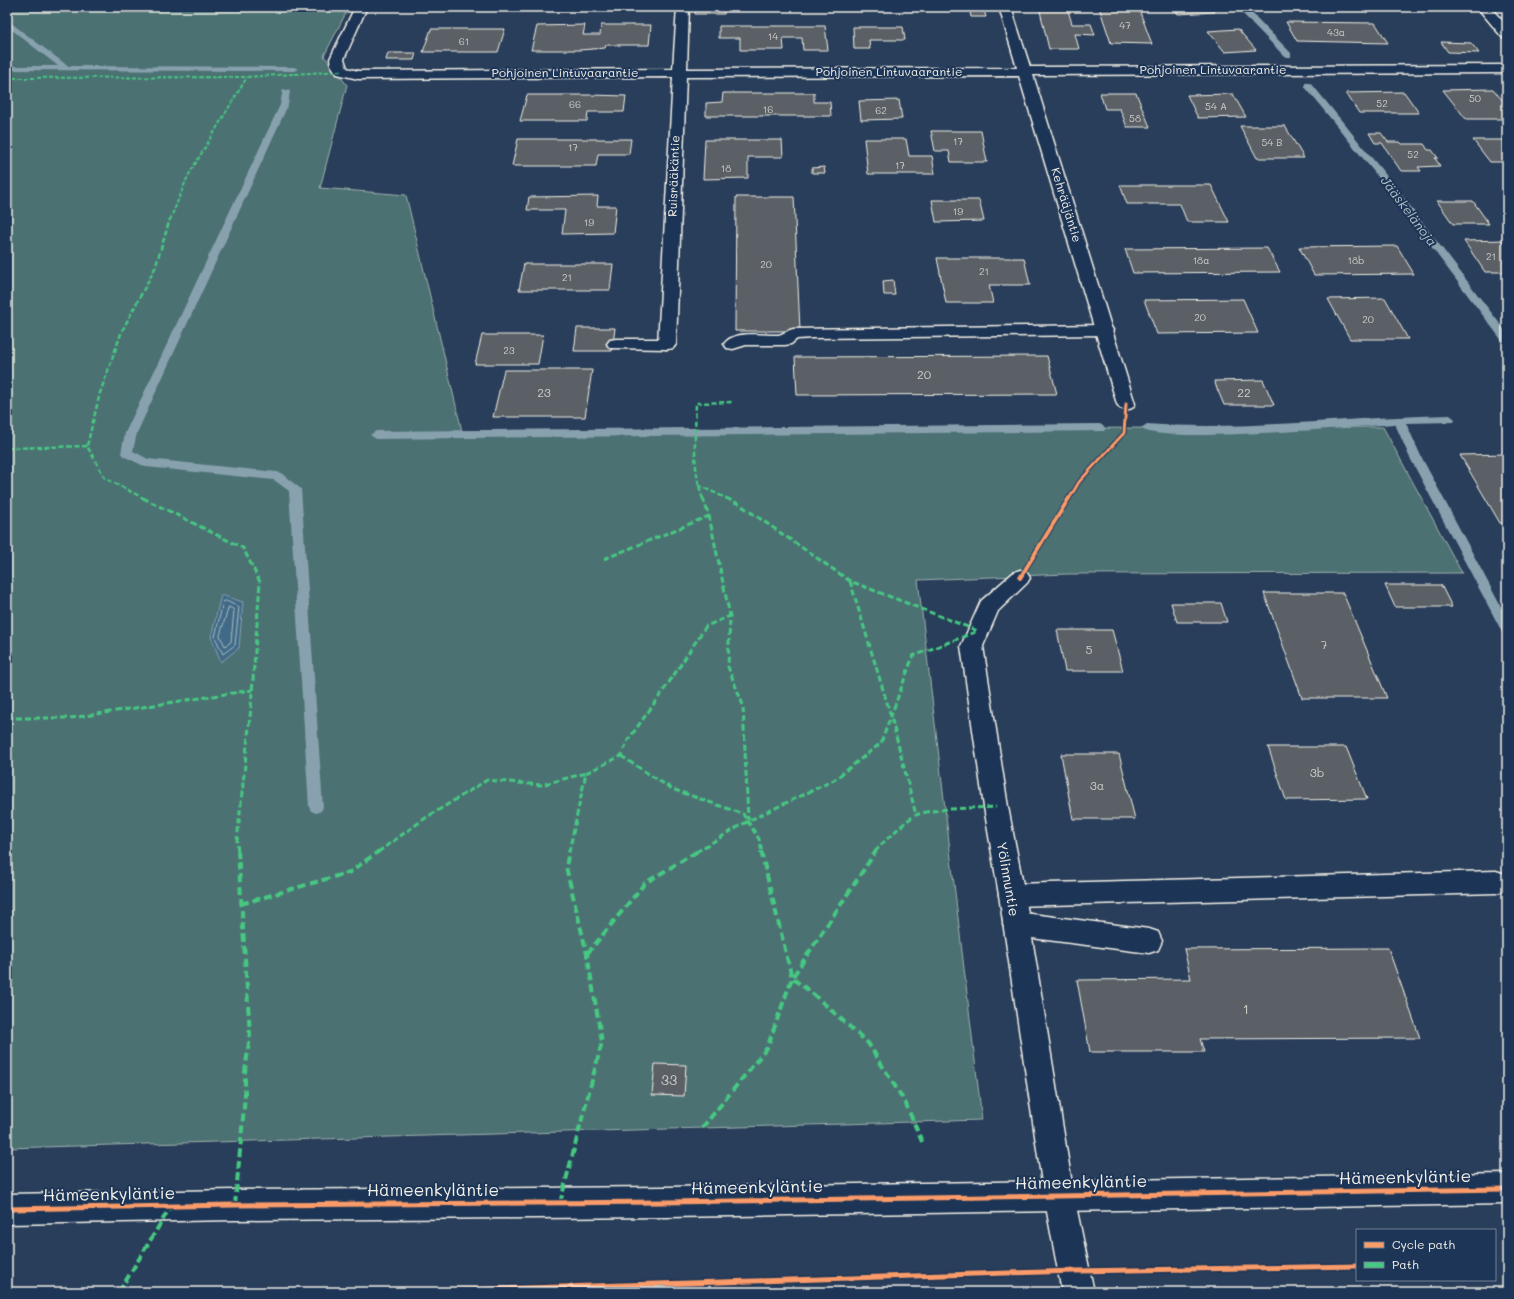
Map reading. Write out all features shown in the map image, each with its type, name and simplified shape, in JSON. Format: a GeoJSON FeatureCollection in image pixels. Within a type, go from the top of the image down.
{"type":"FeatureCollection","features":[{"type":"Feature","properties":{"kind":"street","name":"Pohjoinen Lintuvaarantie"},"geometry":{"type":"LineString","coordinates":[[361,7],[337,59],[338,65],[342,71],[349,74],[1507,69]]}},
{"type":"Feature","properties":{"kind":"street","name":"Ruisrääkäntie"},"geometry":{"type":"LineString","coordinates":[[616,344],[667,344],[683,7]]}},
{"type":"Feature","properties":{"kind":"street","name":"Kehrääjäntie"},"geometry":{"type":"LineString","coordinates":[[1005,7],[1126,404]]}},
{"type":"Feature","properties":{"kind":"street"},"geometry":{"type":"LineString","coordinates":[[1483,7],[1507,34]]}},
{"type":"Feature","properties":{"kind":"street"},"geometry":{"type":"LineString","coordinates":[[733,344],[744,340],[785,340],[793,334],[813,333],[1104,330]]}},
{"type":"Feature","properties":{"kind":"street","name":"Yölinnuntie"},"geometry":{"type":"LineString","coordinates":[[1020,578],[990,607],[972,646],[996,808],[1012,895],[1059,1196],[1078,1292]]}},
{"type":"Feature","properties":{"kind":"street"},"geometry":{"type":"LineString","coordinates":[[1012,895],[1496,882]]}},
{"type":"Feature","properties":{"kind":"street"},"geometry":{"type":"LineString","coordinates":[[1016,924],[1149,941]]}},
{"type":"Feature","properties":{"kind":"street","name":"Hämeenkyläntie"},"geometry":{"type":"LineString","coordinates":[[7,1209],[235,1204],[579,1203],[1507,1189]]}},
{"type":"Feature","properties":{"kind":"green space"},"geometry":{"type":"Polygon","coordinates":[[[7,7],[349,7],[324,56],[347,85],[320,188],[406,195],[462,431],[1383,427],[1462,573],[1067,574],[918,580],[982,1120],[7,1148],[7,7]]]}},
{"type":"Feature","properties":{"kind":"water"},"geometry":{"type":"Polygon","coordinates":[[[221,595],[243,602],[239,648],[221,662],[211,637],[221,595]]]}},
{"type":"Feature","properties":{"kind":"building"},"geometry":{"type":"Polygon","coordinates":[[[554,7],[589,7],[588,10],[554,10],[554,7]]]}},
{"type":"Feature","properties":{"kind":"building"},"geometry":{"type":"Polygon","coordinates":[[[606,7],[636,7],[636,11],[605,11],[606,7]]]}},
{"type":"Feature","properties":{"kind":"building"},"geometry":{"type":"Polygon","coordinates":[[[696,7],[725,7],[724,14],[695,14],[696,7]]]}},
{"type":"Feature","properties":{"kind":"building"},"geometry":{"type":"Polygon","coordinates":[[[969,7],[983,7],[986,17],[971,17],[969,7]]]}},
{"type":"Feature","properties":{"kind":"building"},"geometry":{"type":"Polygon","coordinates":[[[1039,7],[1067,7],[1072,24],[1091,24],[1095,35],[1075,34],[1079,49],[1049,49],[1039,7]]]}},
{"type":"Feature","properties":{"kind":"building"},"geometry":{"type":"Polygon","coordinates":[[[1099,7],[1138,7],[1152,44],[1111,43],[1099,7]]]}},
{"type":"Feature","properties":{"kind":"building"},"geometry":{"type":"Polygon","coordinates":[[[1173,7],[1211,7],[1215,12],[1178,14],[1173,7]]]}},
{"type":"Feature","properties":{"kind":"building"},"geometry":{"type":"Polygon","coordinates":[[[1286,22],[1375,23],[1388,43],[1297,41],[1286,22]]]}},
{"type":"Feature","properties":{"kind":"building"},"geometry":{"type":"Polygon","coordinates":[[[585,25],[583,35],[600,35],[601,25],[651,25],[649,45],[606,45],[605,48],[580,50],[531,50],[537,26],[585,25]]]}},
{"type":"Feature","properties":{"kind":"building"},"geometry":{"type":"Polygon","coordinates":[[[719,26],[825,26],[828,50],[803,50],[802,38],[783,38],[784,50],[740,50],[740,38],[719,38],[719,26]]]}},
{"type":"Feature","properties":{"kind":"building"},"geometry":{"type":"Polygon","coordinates":[[[853,27],[903,27],[905,40],[869,40],[870,49],[854,49],[853,27]]]}},
{"type":"Feature","properties":{"kind":"building"},"geometry":{"type":"Polygon","coordinates":[[[431,29],[505,29],[498,52],[423,52],[431,29]]]}},
{"type":"Feature","properties":{"kind":"building"},"geometry":{"type":"Polygon","coordinates":[[[1238,29],[1256,50],[1225,52],[1208,31],[1238,29]]]}},
{"type":"Feature","properties":{"kind":"building"},"geometry":{"type":"Polygon","coordinates":[[[1441,42],[1471,43],[1479,53],[1448,52],[1441,42]]]}},
{"type":"Feature","properties":{"kind":"building"},"geometry":{"type":"Polygon","coordinates":[[[388,53],[416,53],[414,60],[386,60],[388,53]]]}},
{"type":"Feature","properties":{"kind":"building"},"geometry":{"type":"Polygon","coordinates":[[[1493,89],[1507,106],[1507,119],[1466,119],[1443,90],[1493,89]]]}},
{"type":"Feature","properties":{"kind":"building"},"geometry":{"type":"Polygon","coordinates":[[[1404,92],[1419,113],[1359,113],[1346,93],[1404,92]]]}},
{"type":"Feature","properties":{"kind":"building"},"geometry":{"type":"Polygon","coordinates":[[[723,93],[814,93],[814,102],[830,102],[831,116],[706,116],[706,103],[722,102],[723,93]]]}},
{"type":"Feature","properties":{"kind":"building"},"geometry":{"type":"Polygon","coordinates":[[[1100,93],[1136,93],[1150,127],[1127,127],[1120,109],[1105,109],[1100,93]]]}},
{"type":"Feature","properties":{"kind":"building"},"geometry":{"type":"Polygon","coordinates":[[[1233,94],[1246,117],[1198,118],[1187,95],[1233,94]]]}},
{"type":"Feature","properties":{"kind":"building"},"geometry":{"type":"Polygon","coordinates":[[[527,95],[626,96],[624,112],[588,112],[587,121],[520,121],[527,95]]]}},
{"type":"Feature","properties":{"kind":"building"},"geometry":{"type":"Polygon","coordinates":[[[899,100],[902,119],[861,120],[859,101],[899,100]]]}},
{"type":"Feature","properties":{"kind":"building"},"geometry":{"type":"Polygon","coordinates":[[[1240,126],[1285,126],[1304,158],[1257,158],[1240,126]]]}},
{"type":"Feature","properties":{"kind":"building"},"geometry":{"type":"Polygon","coordinates":[[[931,131],[981,131],[987,162],[951,162],[949,151],[935,151],[931,131]]]}},
{"type":"Feature","properties":{"kind":"building"},"geometry":{"type":"Polygon","coordinates":[[[1369,133],[1381,133],[1388,142],[1400,142],[1402,144],[1424,144],[1428,150],[1432,150],[1438,158],[1435,158],[1440,166],[1418,167],[1421,171],[1401,171],[1382,143],[1375,143],[1369,133]]]}},
{"type":"Feature","properties":{"kind":"building"},"geometry":{"type":"Polygon","coordinates":[[[518,139],[631,139],[629,154],[598,154],[596,166],[512,166],[518,139]]]}},
{"type":"Feature","properties":{"kind":"building"},"geometry":{"type":"Polygon","coordinates":[[[864,139],[906,139],[909,156],[932,156],[935,174],[868,174],[864,139]]]}},
{"type":"Feature","properties":{"kind":"building"},"geometry":{"type":"Polygon","coordinates":[[[705,140],[782,140],[783,157],[748,157],[748,178],[703,179],[705,140]]]}},
{"type":"Feature","properties":{"kind":"building"},"geometry":{"type":"Polygon","coordinates":[[[1473,140],[1507,140],[1507,162],[1490,162],[1473,140]]]}},
{"type":"Feature","properties":{"kind":"building"},"geometry":{"type":"Polygon","coordinates":[[[824,167],[825,173],[812,173],[812,168],[824,167]]]}},
{"type":"Feature","properties":{"kind":"building"},"geometry":{"type":"Polygon","coordinates":[[[1120,185],[1211,185],[1229,222],[1187,222],[1180,204],[1127,204],[1120,185]]]}},
{"type":"Feature","properties":{"kind":"building"},"geometry":{"type":"Polygon","coordinates":[[[598,196],[597,206],[616,206],[613,233],[562,234],[565,210],[527,210],[529,197],[598,196]]]}},
{"type":"Feature","properties":{"kind":"building"},"geometry":{"type":"Polygon","coordinates":[[[736,197],[794,197],[800,331],[735,331],[736,197]]]}},
{"type":"Feature","properties":{"kind":"building"},"geometry":{"type":"Polygon","coordinates":[[[932,200],[979,200],[984,221],[936,222],[932,200]]]}},
{"type":"Feature","properties":{"kind":"building"},"geometry":{"type":"Polygon","coordinates":[[[1437,201],[1473,201],[1489,224],[1453,224],[1437,201]]]}},
{"type":"Feature","properties":{"kind":"building"},"geometry":{"type":"Polygon","coordinates":[[[1507,240],[1507,272],[1485,272],[1464,241],[1507,240]]]}},
{"type":"Feature","properties":{"kind":"building"},"geometry":{"type":"Polygon","coordinates":[[[1397,246],[1414,274],[1314,275],[1299,247],[1397,246]]]}},
{"type":"Feature","properties":{"kind":"building"},"geometry":{"type":"Polygon","coordinates":[[[1267,248],[1280,272],[1133,273],[1125,249],[1267,248]]]}},
{"type":"Feature","properties":{"kind":"building"},"geometry":{"type":"Polygon","coordinates":[[[937,258],[1024,258],[1030,285],[989,285],[993,303],[946,303],[937,258]]]}},
{"type":"Feature","properties":{"kind":"building"},"geometry":{"type":"Polygon","coordinates":[[[524,264],[613,264],[610,290],[519,290],[524,264]]]}},
{"type":"Feature","properties":{"kind":"building"},"geometry":{"type":"Polygon","coordinates":[[[893,280],[895,295],[884,295],[883,281],[893,280]]]}},
{"type":"Feature","properties":{"kind":"building"},"geometry":{"type":"Polygon","coordinates":[[[1385,298],[1408,339],[1350,339],[1328,299],[1385,298]]]}},
{"type":"Feature","properties":{"kind":"building"},"geometry":{"type":"Polygon","coordinates":[[[1243,299],[1258,333],[1157,334],[1144,300],[1243,299]]]}},
{"type":"Feature","properties":{"kind":"building"},"geometry":{"type":"Polygon","coordinates":[[[577,328],[615,328],[612,351],[574,351],[577,328]]]}},
{"type":"Feature","properties":{"kind":"building"},"geometry":{"type":"Polygon","coordinates":[[[482,335],[543,335],[538,364],[475,364],[482,335]]]}},
{"type":"Feature","properties":{"kind":"building"},"geometry":{"type":"Polygon","coordinates":[[[1047,356],[1057,394],[797,395],[795,357],[1047,356]]]}},
{"type":"Feature","properties":{"kind":"building"},"geometry":{"type":"Polygon","coordinates":[[[504,370],[592,370],[585,417],[493,417],[504,370]]]}},
{"type":"Feature","properties":{"kind":"building"},"geometry":{"type":"Polygon","coordinates":[[[1263,380],[1274,405],[1224,405],[1214,381],[1263,380]]]}},
{"type":"Feature","properties":{"kind":"building"},"geometry":{"type":"Polygon","coordinates":[[[1507,454],[1507,523],[1500,523],[1460,455],[1507,454]]]}},
{"type":"Feature","properties":{"kind":"building"},"geometry":{"type":"Polygon","coordinates":[[[1385,585],[1441,585],[1452,607],[1395,607],[1385,585]]]}},
{"type":"Feature","properties":{"kind":"building"},"geometry":{"type":"Polygon","coordinates":[[[1264,593],[1343,593],[1387,698],[1302,698],[1264,593]]]}},
{"type":"Feature","properties":{"kind":"building"},"geometry":{"type":"Polygon","coordinates":[[[1171,603],[1221,603],[1227,622],[1177,622],[1171,603]]]}},
{"type":"Feature","properties":{"kind":"building"},"geometry":{"type":"Polygon","coordinates":[[[1057,630],[1112,630],[1123,671],[1065,671],[1057,630]]]}},
{"type":"Feature","properties":{"kind":"building"},"geometry":{"type":"Polygon","coordinates":[[[1268,747],[1346,747],[1367,799],[1286,800],[1268,747]]]}},
{"type":"Feature","properties":{"kind":"building"},"geometry":{"type":"Polygon","coordinates":[[[1061,754],[1119,754],[1135,819],[1073,819],[1061,754]]]}},
{"type":"Feature","properties":{"kind":"building"},"geometry":{"type":"Polygon","coordinates":[[[1388,948],[1420,1038],[1200,1039],[1204,1052],[1090,1052],[1077,980],[1191,979],[1184,949],[1388,948]]]}},
{"type":"Feature","properties":{"kind":"building"},"geometry":{"type":"Polygon","coordinates":[[[655,1064],[686,1065],[684,1096],[652,1095],[655,1064]]]}},
{"type":"Feature","properties":{"kind":"waterway","name":"Jääskelänoja"},"geometry":{"type":"LineString","coordinates":[[1245,11],[1288,55]]}},
{"type":"Feature","properties":{"kind":"waterway"},"geometry":{"type":"LineString","coordinates":[[7,22],[66,68]]}},
{"type":"Feature","properties":{"kind":"waterway"},"geometry":{"type":"LineString","coordinates":[[7,68],[294,69]]}},
{"type":"Feature","properties":{"kind":"waterway","name":"Jääskelänoja"},"geometry":{"type":"LineString","coordinates":[[1308,85],[1387,182],[1396,196],[1507,340]]}},
{"type":"Feature","properties":{"kind":"waterway"},"geometry":{"type":"LineString","coordinates":[[286,91],[284,105],[131,433],[127,453],[146,463],[277,476],[295,489],[316,807]]}},
{"type":"Feature","properties":{"kind":"waterway","name":"Jääskelänoja"},"geometry":{"type":"LineString","coordinates":[[1399,420],[1450,419]]}},
{"type":"Feature","properties":{"kind":"waterway"},"geometry":{"type":"LineString","coordinates":[[1147,428],[1242,431],[1399,420]]}},
{"type":"Feature","properties":{"kind":"waterway","name":"Jääskelänoja"},"geometry":{"type":"LineString","coordinates":[[1399,420],[1415,456],[1507,630]]}},
{"type":"Feature","properties":{"kind":"waterway"},"geometry":{"type":"LineString","coordinates":[[376,435],[1100,428]]}},
{"type":"Feature","properties":{"kind":"marked path"},"geometry":{"type":"LineString","coordinates":[[7,78],[247,77],[342,71]]}},
{"type":"Feature","properties":{"kind":"marked path"},"geometry":{"type":"LineString","coordinates":[[235,1205],[245,1096],[245,1072],[250,1035],[237,841],[251,707],[260,582],[243,548],[196,526],[105,478],[87,446],[100,393],[122,331],[155,268],[169,222],[188,176],[247,77]]}},
{"type":"Feature","properties":{"kind":"marked path"},"geometry":{"type":"LineString","coordinates":[[733,402],[696,403],[695,441],[698,485],[709,516],[730,616],[728,667],[743,705],[748,820]]}},
{"type":"Feature","properties":{"kind":"marked path"},"geometry":{"type":"LineString","coordinates":[[7,448],[87,446]]}},
{"type":"Feature","properties":{"kind":"marked path"},"geometry":{"type":"LineString","coordinates":[[698,485],[739,504],[850,581],[978,631]]}},
{"type":"Feature","properties":{"kind":"marked path"},"geometry":{"type":"LineString","coordinates":[[604,559],[709,516]]}},
{"type":"Feature","properties":{"kind":"marked path"},"geometry":{"type":"LineString","coordinates":[[850,581],[891,716],[916,815]]}},
{"type":"Feature","properties":{"kind":"marked path"},"geometry":{"type":"LineString","coordinates":[[560,1203],[602,1042],[587,954],[566,867],[586,773],[621,756],[628,740],[666,687],[706,626],[730,616]]}},
{"type":"Feature","properties":{"kind":"marked path"},"geometry":{"type":"LineString","coordinates":[[587,954],[645,883],[748,821],[834,780],[881,743],[913,656],[978,631]]}},
{"type":"Feature","properties":{"kind":"marked path"},"geometry":{"type":"LineString","coordinates":[[7,718],[71,718],[252,690]]}},
{"type":"Feature","properties":{"kind":"marked path"},"geometry":{"type":"LineString","coordinates":[[621,756],[672,789],[743,814],[759,839],[768,883],[792,978],[812,993],[868,1043],[905,1102],[923,1144]]}},
{"type":"Feature","properties":{"kind":"marked path"},"geometry":{"type":"LineString","coordinates":[[241,904],[350,872],[424,819],[487,780],[541,785],[586,773]]}},
{"type":"Feature","properties":{"kind":"marked path"},"geometry":{"type":"LineString","coordinates":[[702,1128],[767,1048],[792,978],[880,845],[916,815],[938,811],[996,807]]}},
{"type":"Feature","properties":{"kind":"marked path"},"geometry":{"type":"LineString","coordinates":[[119,1292],[171,1206]]}},
{"type":"Feature","properties":{"kind":"cycle path"},"geometry":{"type":"LineString","coordinates":[[1020,578],[1079,482],[1124,433],[1126,404]]}},
{"type":"Feature","properties":{"kind":"cycle path"},"geometry":{"type":"LineString","coordinates":[[7,1209],[235,1205],[665,1202],[1507,1189]]}},
{"type":"Feature","properties":{"kind":"cycle path"},"geometry":{"type":"LineString","coordinates":[[400,1292],[1075,1271],[1356,1266]]}}]}
